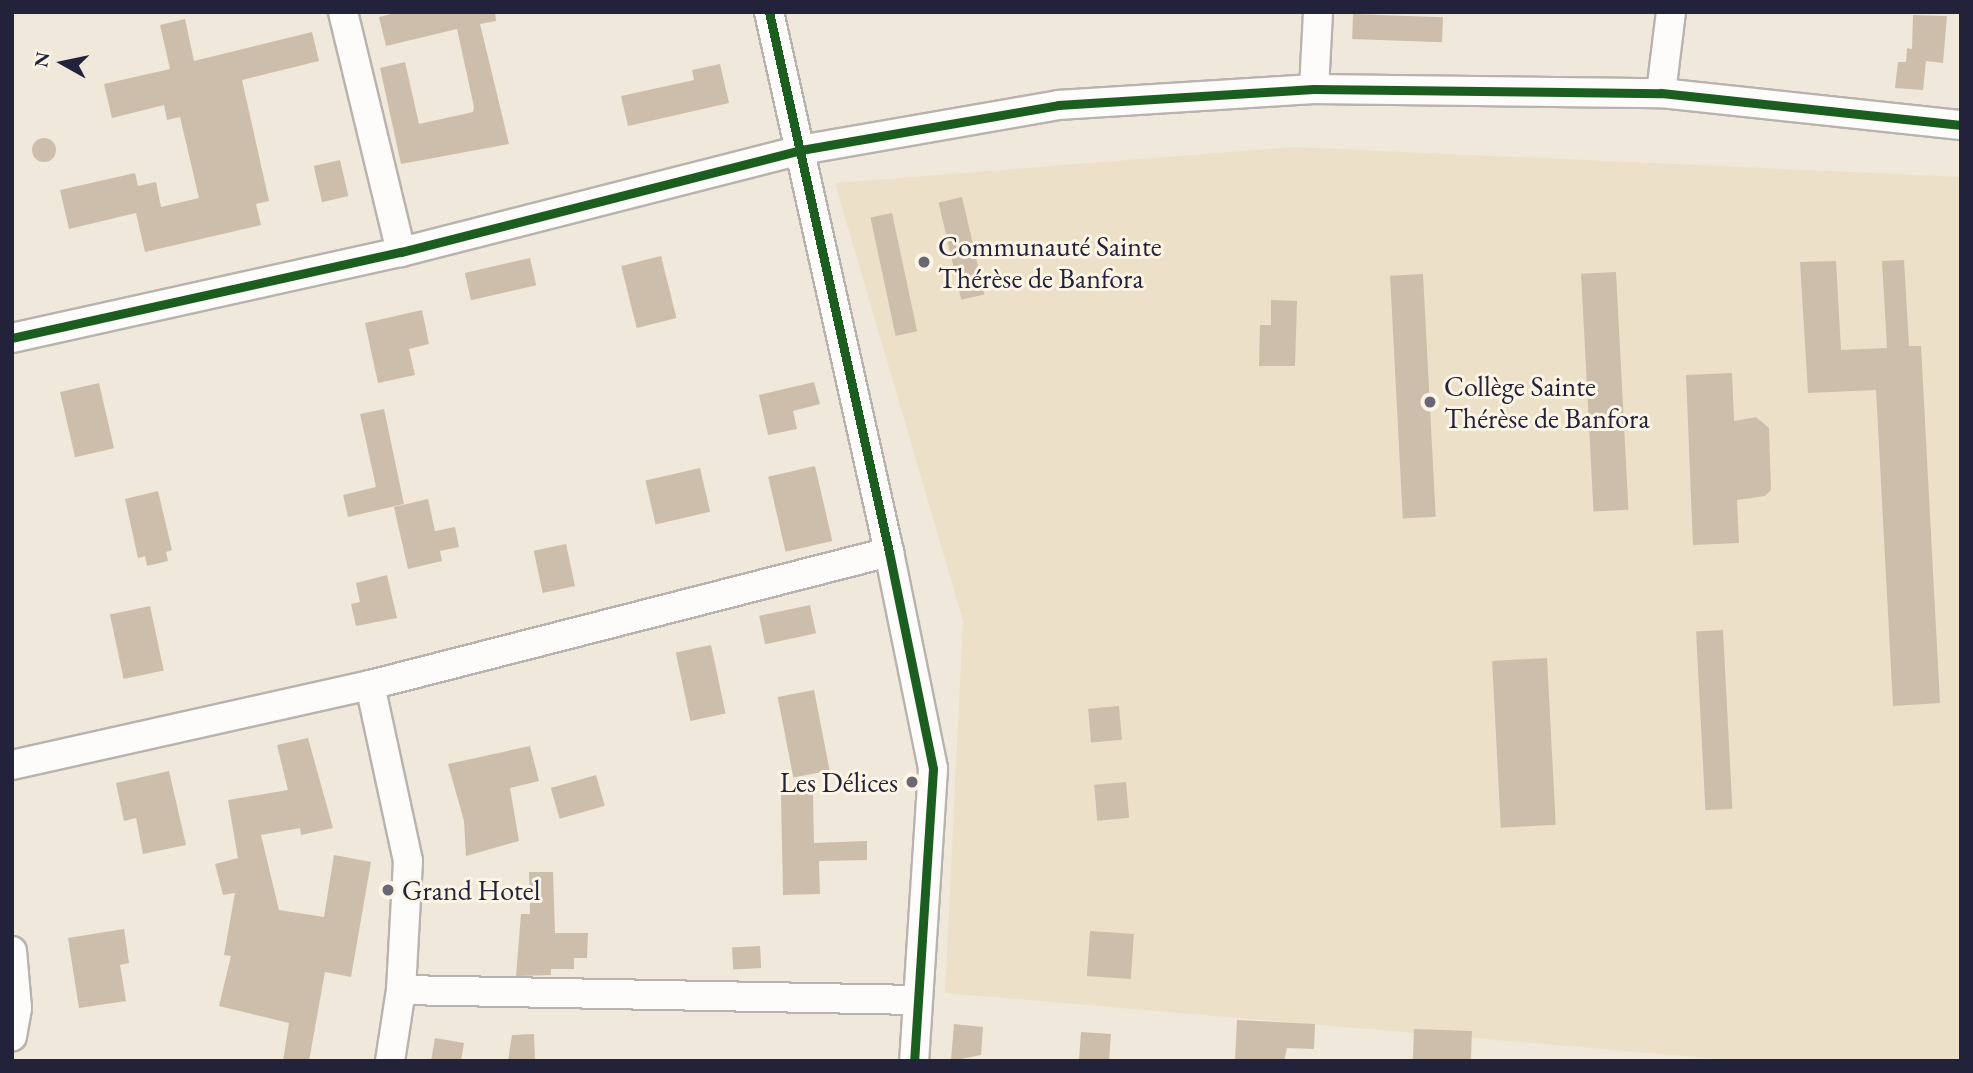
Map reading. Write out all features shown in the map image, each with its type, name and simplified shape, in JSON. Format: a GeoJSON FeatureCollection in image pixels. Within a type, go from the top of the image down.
{"type":"FeatureCollection","features":[{"type":"Feature","properties":{"kind":"street"},"geometry":{"type":"LineString","coordinates":[[343,12],[401,251]]}},
{"type":"Feature","properties":{"kind":"street"},"geometry":{"type":"LineString","coordinates":[[769,12],[802,150],[933,769],[914,1061]]}},
{"type":"Feature","properties":{"kind":"street"},"geometry":{"type":"LineString","coordinates":[[1314,89],[1318,12]]}},
{"type":"Feature","properties":{"kind":"street"},"geometry":{"type":"LineString","coordinates":[[1661,93],[1671,12]]}},
{"type":"Feature","properties":{"kind":"street"},"geometry":{"type":"LineString","coordinates":[[12,338],[401,251],[802,150],[1058,105],[1314,89],[1661,93],[1961,125]]}},
{"type":"Feature","properties":{"kind":"street"},"geometry":{"type":"LineString","coordinates":[[12,765],[370,685],[889,552]]}},
{"type":"Feature","properties":{"kind":"street"},"geometry":{"type":"LineString","coordinates":[[370,685],[408,861],[401,990],[390,1061]]}},
{"type":"Feature","properties":{"kind":"street"},"geometry":{"type":"LineString","coordinates":[[12,951],[17,1008],[12,1037]]}},
{"type":"Feature","properties":{"kind":"street"},"geometry":{"type":"LineString","coordinates":[[401,990],[917,1000]]}},
{"type":"Feature","properties":{"kind":"shaded area","name":"Collège Sainte Thérèse de Banfora"},"geometry":{"type":"Polygon","coordinates":[[[1295,147],[1961,177],[1961,1061],[1743,1061],[945,993],[963,621],[835,183],[1295,147]]]}},
{"type":"Feature","properties":{"kind":"building"},"geometry":{"type":"Polygon","coordinates":[[[399,12],[495,12],[496,21],[480,24],[509,144],[401,164],[380,68],[405,62],[419,124],[473,112],[474,107],[457,29],[386,46],[379,17],[399,12]]]}},
{"type":"Feature","properties":{"kind":"building"},"geometry":{"type":"Polygon","coordinates":[[[1353,14],[1443,17],[1442,42],[1352,39],[1353,14]]]}},
{"type":"Feature","properties":{"kind":"building"},"geometry":{"type":"Polygon","coordinates":[[[1913,15],[1947,16],[1943,63],[1926,61],[1923,90],[1895,88],[1898,62],[1906,62],[1907,48],[1912,49],[1913,15]]]}},
{"type":"Feature","properties":{"kind":"building"},"geometry":{"type":"Polygon","coordinates":[[[185,19],[194,61],[312,32],[319,61],[242,80],[269,201],[256,204],[261,225],[145,252],[136,213],[69,229],[60,190],[135,173],[138,186],[156,182],[161,207],[199,198],[180,117],[167,120],[164,105],[112,118],[104,84],[170,69],[160,25],[185,19]]]}},
{"type":"Feature","properties":{"kind":"building"},"geometry":{"type":"Polygon","coordinates":[[[720,64],[729,103],[628,126],[621,96],[694,80],[692,70],[720,64]]]}},
{"type":"Feature","properties":{"kind":"building"},"geometry":{"type":"Polygon","coordinates":[[[44,138],[55,145],[56,150],[49,161],[44,162],[33,155],[32,150],[39,139],[44,138]]]}},
{"type":"Feature","properties":{"kind":"building"},"geometry":{"type":"Polygon","coordinates":[[[340,160],[348,196],[322,202],[314,166],[340,160]]]}},
{"type":"Feature","properties":{"kind":"building"},"geometry":{"type":"Polygon","coordinates":[[[962,197],[984,294],[961,300],[939,202],[962,197]]]}},
{"type":"Feature","properties":{"kind":"building"},"geometry":{"type":"Polygon","coordinates":[[[892,213],[917,331],[896,336],[870,218],[892,213]]]}},
{"type":"Feature","properties":{"kind":"building"},"geometry":{"type":"Polygon","coordinates":[[[661,256],[676,318],[637,328],[621,266],[661,256]]]}},
{"type":"Feature","properties":{"kind":"building"},"geometry":{"type":"Polygon","coordinates":[[[530,258],[536,285],[471,300],[465,273],[530,258]]]}},
{"type":"Feature","properties":{"kind":"building"},"geometry":{"type":"Polygon","coordinates":[[[1904,260],[1909,346],[1921,346],[1940,703],[1893,706],[1876,390],[1808,393],[1800,262],[1836,261],[1841,350],[1887,348],[1882,261],[1904,260]]]}},
{"type":"Feature","properties":{"kind":"building"},"geometry":{"type":"Polygon","coordinates":[[[1616,272],[1628,510],[1594,512],[1581,274],[1616,272]]]}},
{"type":"Feature","properties":{"kind":"building"},"geometry":{"type":"Polygon","coordinates":[[[1423,274],[1436,517],[1403,518],[1390,276],[1423,274]]]}},
{"type":"Feature","properties":{"kind":"building"},"geometry":{"type":"Polygon","coordinates":[[[1271,300],[1297,301],[1295,366],[1259,366],[1260,325],[1271,325],[1271,300]]]}},
{"type":"Feature","properties":{"kind":"building"},"geometry":{"type":"Polygon","coordinates":[[[422,310],[429,344],[409,349],[415,375],[378,383],[365,323],[422,310]]]}},
{"type":"Feature","properties":{"kind":"building"},"geometry":{"type":"Polygon","coordinates":[[[1732,373],[1734,421],[1756,417],[1769,428],[1771,490],[1765,496],[1737,500],[1739,543],[1693,545],[1686,375],[1732,373]]]}},
{"type":"Feature","properties":{"kind":"building"},"geometry":{"type":"Polygon","coordinates":[[[814,382],[820,404],[793,411],[797,429],[768,435],[759,395],[814,382]]]}},
{"type":"Feature","properties":{"kind":"building"},"geometry":{"type":"Polygon","coordinates":[[[99,383],[114,448],[75,457],[60,392],[99,383]]]}},
{"type":"Feature","properties":{"kind":"building"},"geometry":{"type":"Polygon","coordinates":[[[384,409],[404,504],[348,517],[343,495],[376,487],[360,414],[384,409]]]}},
{"type":"Feature","properties":{"kind":"building"},"geometry":{"type":"Polygon","coordinates":[[[815,466],[832,541],[786,552],[768,477],[815,466]]]}},
{"type":"Feature","properties":{"kind":"building"},"geometry":{"type":"Polygon","coordinates":[[[700,468],[710,512],[656,524],[645,481],[700,468]]]}},
{"type":"Feature","properties":{"kind":"building"},"geometry":{"type":"Polygon","coordinates":[[[158,491],[172,550],[166,552],[168,561],[147,566],[145,556],[138,558],[125,499],[158,491]]]}},
{"type":"Feature","properties":{"kind":"building"},"geometry":{"type":"Polygon","coordinates":[[[428,499],[435,531],[455,527],[459,547],[440,551],[442,561],[408,569],[394,507],[428,499]]]}},
{"type":"Feature","properties":{"kind":"building"},"geometry":{"type":"Polygon","coordinates":[[[566,544],[575,586],[543,593],[534,551],[566,544]]]}},
{"type":"Feature","properties":{"kind":"building"},"geometry":{"type":"Polygon","coordinates":[[[387,575],[397,618],[356,626],[351,604],[360,602],[356,583],[387,575]]]}},
{"type":"Feature","properties":{"kind":"building"},"geometry":{"type":"Polygon","coordinates":[[[810,605],[816,633],[765,644],[759,616],[810,605]]]}},
{"type":"Feature","properties":{"kind":"building"},"geometry":{"type":"Polygon","coordinates":[[[150,606],[164,671],[124,679],[110,615],[150,606]]]}},
{"type":"Feature","properties":{"kind":"building"},"geometry":{"type":"Polygon","coordinates":[[[1723,630],[1732,809],[1705,810],[1696,631],[1723,630]]]}},
{"type":"Feature","properties":{"kind":"building"},"geometry":{"type":"Polygon","coordinates":[[[711,645],[726,713],[690,721],[676,652],[711,645]]]}},
{"type":"Feature","properties":{"kind":"building"},"geometry":{"type":"Polygon","coordinates":[[[1547,658],[1556,825],[1501,828],[1492,661],[1547,658]]]}},
{"type":"Feature","properties":{"kind":"building"},"geometry":{"type":"Polygon","coordinates":[[[814,690],[830,770],[793,778],[778,697],[814,690]]]}},
{"type":"Feature","properties":{"kind":"building"},"geometry":{"type":"Polygon","coordinates":[[[1119,706],[1122,740],[1091,743],[1088,709],[1119,706]]]}},
{"type":"Feature","properties":{"kind":"building"},"geometry":{"type":"Polygon","coordinates":[[[308,738],[333,828],[301,835],[300,828],[261,835],[279,910],[324,917],[334,855],[371,862],[351,977],[325,972],[309,1061],[283,1061],[289,1023],[219,1006],[231,956],[224,955],[235,893],[223,895],[215,864],[238,858],[228,800],[288,790],[277,745],[308,738]]]}},
{"type":"Feature","properties":{"kind":"building"},"geometry":{"type":"Polygon","coordinates":[[[530,746],[539,781],[510,788],[519,841],[466,856],[464,821],[448,764],[530,746]]]}},
{"type":"Feature","properties":{"kind":"building"},"geometry":{"type":"Polygon","coordinates":[[[169,771],[186,845],[143,854],[136,818],[124,821],[116,783],[169,771]]]}},
{"type":"Feature","properties":{"kind":"building"},"geometry":{"type":"Polygon","coordinates":[[[596,775],[605,806],[560,819],[551,788],[596,775]]]}},
{"type":"Feature","properties":{"kind":"building"},"geometry":{"type":"Polygon","coordinates":[[[1126,782],[1129,818],[1097,821],[1094,785],[1126,782]]]}},
{"type":"Feature","properties":{"kind":"building"},"geometry":{"type":"Polygon","coordinates":[[[813,793],[814,843],[867,841],[867,860],[819,861],[820,894],[783,895],[781,794],[813,793]]]}},
{"type":"Feature","properties":{"kind":"building"},"geometry":{"type":"Polygon","coordinates":[[[529,872],[553,872],[555,933],[588,933],[587,958],[574,958],[574,969],[551,969],[551,975],[516,976],[521,914],[530,914],[529,872]]]}},
{"type":"Feature","properties":{"kind":"building"},"geometry":{"type":"Polygon","coordinates":[[[124,929],[129,963],[120,965],[126,1001],[79,1008],[68,938],[124,929]]]}},
{"type":"Feature","properties":{"kind":"building"},"geometry":{"type":"Polygon","coordinates":[[[1090,931],[1134,934],[1131,979],[1087,976],[1090,931]]]}},
{"type":"Feature","properties":{"kind":"building"},"geometry":{"type":"Polygon","coordinates":[[[760,946],[761,968],[733,969],[732,947],[760,946]]]}},
{"type":"Feature","properties":{"kind":"building"},"geometry":{"type":"Polygon","coordinates":[[[1237,1020],[1315,1024],[1314,1049],[1287,1048],[1284,1061],[1235,1061],[1237,1020]]]}},
{"type":"Feature","properties":{"kind":"building"},"geometry":{"type":"Polygon","coordinates":[[[954,1024],[983,1027],[981,1055],[951,1061],[954,1024]]]}},
{"type":"Feature","properties":{"kind":"building"},"geometry":{"type":"Polygon","coordinates":[[[1414,1029],[1472,1031],[1471,1061],[1413,1061],[1414,1029]]]}},
{"type":"Feature","properties":{"kind":"building"},"geometry":{"type":"Polygon","coordinates":[[[1081,1032],[1111,1034],[1109,1061],[1079,1061],[1081,1032]]]}},
{"type":"Feature","properties":{"kind":"building"},"geometry":{"type":"Polygon","coordinates":[[[534,1034],[535,1061],[508,1061],[512,1035],[534,1034]]]}},
{"type":"Feature","properties":{"kind":"building"},"geometry":{"type":"Polygon","coordinates":[[[435,1038],[464,1043],[461,1061],[431,1061],[435,1038]]]}},
{"type":"Feature","properties":{"kind":"cycle path"},"geometry":{"type":"LineString","coordinates":[[769,12],[889,552],[933,769],[914,1061]]}},
{"type":"Feature","properties":{"kind":"cycle path"},"geometry":{"type":"LineString","coordinates":[[12,338],[401,252],[801,150],[1058,105],[1314,89],[1661,93],[1961,125]]}},
{"type":"Feature","properties":{"kind":"place","name":"Communauté Sainte Thérèse de Banfora"},"geometry":{"type":"Point","coordinates":[924,262]}},
{"type":"Feature","properties":{"kind":"place","name":"Collège Sainte Thérèse de Banfora"},"geometry":{"type":"Point","coordinates":[1430,402]}},
{"type":"Feature","properties":{"kind":"place","name":"Les Délices"},"geometry":{"type":"Point","coordinates":[912,782]}},
{"type":"Feature","properties":{"kind":"place","name":"Grand Hotel"},"geometry":{"type":"Point","coordinates":[388,890]}}]}
